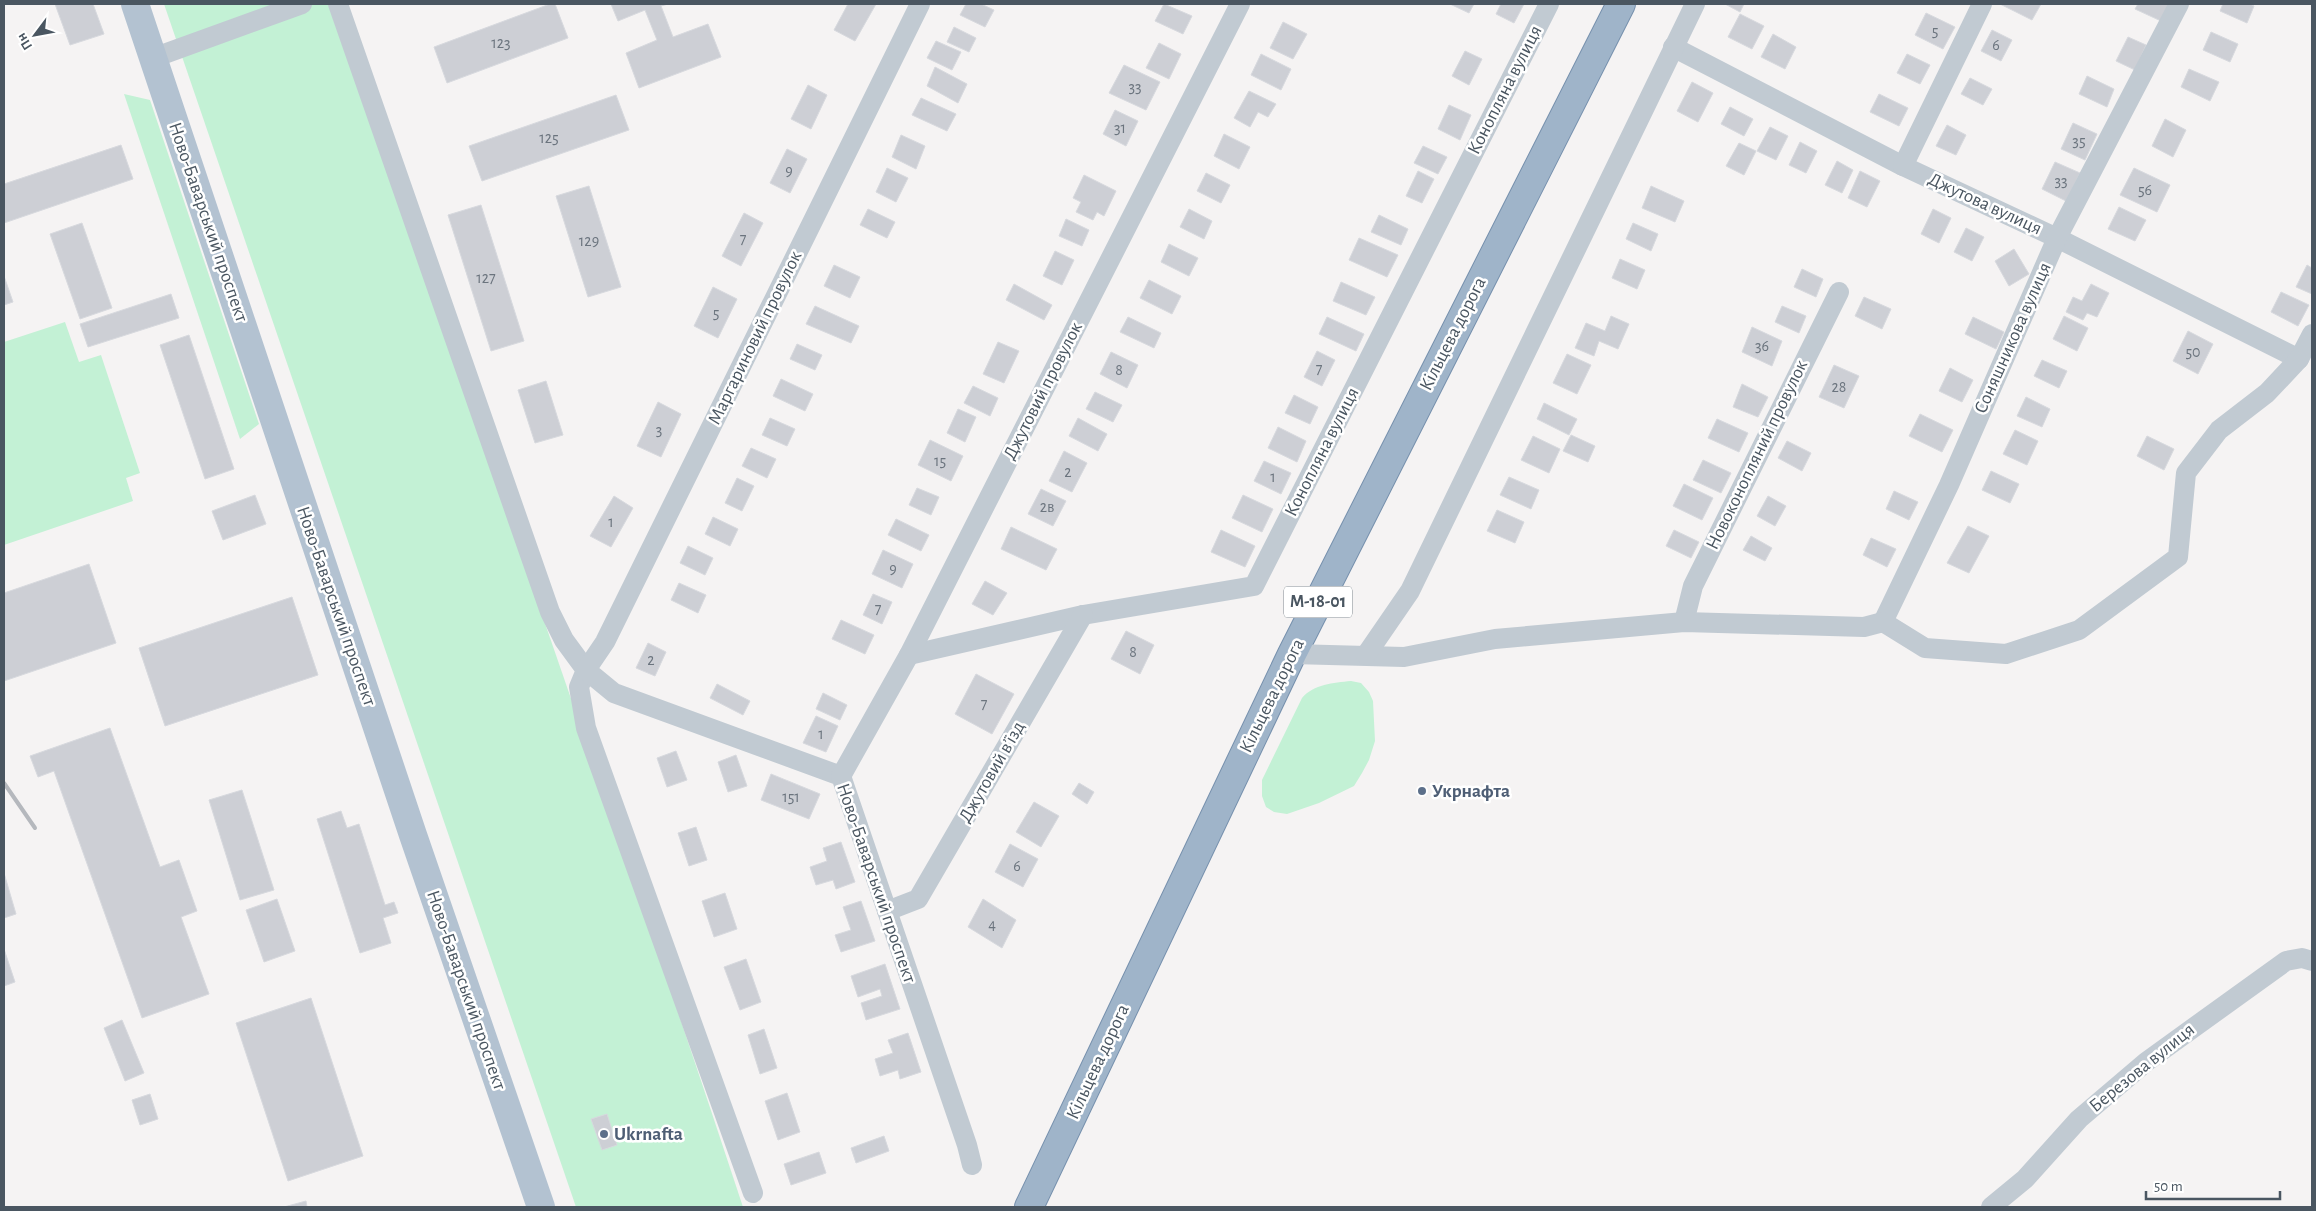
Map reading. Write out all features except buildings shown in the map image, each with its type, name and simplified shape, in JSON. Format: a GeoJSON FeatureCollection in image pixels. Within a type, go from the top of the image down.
{"type":"FeatureCollection","features":[{"type":"Feature","properties":{"kind":"highway","name":"Кільцева дорога"},"geometry":{"type":"LineString","coordinates":[[1029,1207],[1292,654],[1621,4]]}},
{"type":"Feature","properties":{"kind":"main road","name":"Ново-Баварський проспект"},"geometry":{"type":"LineString","coordinates":[[135,4],[401,798],[541,1207]]}},
{"type":"Feature","properties":{"kind":"street"},"geometry":{"type":"LineString","coordinates":[[153,58],[302,4]]}},
{"type":"Feature","properties":{"kind":"street","name":"Ново-Баварський проспект"},"geometry":{"type":"LineString","coordinates":[[338,4],[550,612],[564,640],[586,670],[614,693],[841,776],[967,1145],[972,1165]]}},
{"type":"Feature","properties":{"kind":"street","name":"Маргариновий провулок"},"geometry":{"type":"LineString","coordinates":[[586,670],[605,642],[920,4]]}},
{"type":"Feature","properties":{"kind":"street","name":"Джутовий провулок"},"geometry":{"type":"LineString","coordinates":[[841,776],[909,655],[1240,4]]}},
{"type":"Feature","properties":{"kind":"street","name":"Конопляна вулиця"},"geometry":{"type":"LineString","coordinates":[[909,655],[1083,615],[1254,586],[1549,4]]}},
{"type":"Feature","properties":{"kind":"street"},"geometry":{"type":"LineString","coordinates":[[1366,655],[1410,592],[1695,4]]}},
{"type":"Feature","properties":{"kind":"street"},"geometry":{"type":"LineString","coordinates":[[1903,166],[1982,4]]}},
{"type":"Feature","properties":{"kind":"street","name":"Соняшникова вулиця"},"geometry":{"type":"LineString","coordinates":[[1883,622],[1949,485],[2058,238],[2178,4]]}},
{"type":"Feature","properties":{"kind":"street","name":"Джутова вулиця"},"geometry":{"type":"LineString","coordinates":[[1673,47],[1903,166],[2058,238],[2299,359]]}},
{"type":"Feature","properties":{"kind":"street","name":"Новоконопляний провулок"},"geometry":{"type":"LineString","coordinates":[[1684,622],[1692,586],[1839,292]]}},
{"type":"Feature","properties":{"kind":"street"},"geometry":{"type":"LineString","coordinates":[[1292,654],[1404,657],[1495,639],[1684,622],[1864,627],[1883,622],[1925,648],[2006,654],[2079,630],[2178,558],[2186,473],[2219,430],[2267,393],[2299,359],[2312,334]]}},
{"type":"Feature","properties":{"kind":"street","name":"Джутовий в’їзд"},"geometry":{"type":"LineString","coordinates":[[887,911],[918,899],[1083,615]]}},
{"type":"Feature","properties":{"kind":"street"},"geometry":{"type":"LineString","coordinates":[[586,670],[579,686],[586,728],[753,1192]]}},
{"type":"Feature","properties":{"kind":"street","name":"Березова вулиця"},"geometry":{"type":"LineString","coordinates":[[1991,1207],[2025,1179],[2079,1119],[2146,1062],[2286,962],[2302,958],[2312,961]]}},
{"type":"Feature","properties":{"kind":"green space"},"geometry":{"type":"Polygon","coordinates":[[[164,4],[328,4],[590,755],[743,1207],[576,1207],[164,4]]]}},
{"type":"Feature","properties":{"kind":"green space"},"geometry":{"type":"Polygon","coordinates":[[[124,94],[150,100],[259,424],[240,439],[124,94]]]}},
{"type":"Feature","properties":{"kind":"green space"},"geometry":{"type":"Polygon","coordinates":[[[65,322],[79,362],[101,355],[140,473],[126,478],[133,501],[4,545],[4,342],[65,322]]]}},
{"type":"Feature","properties":{"kind":"green space"},"geometry":{"type":"Polygon","coordinates":[[[1351,681],[1361,683],[1369,692],[1373,701],[1375,741],[1369,760],[1354,786],[1319,803],[1287,814],[1274,812],[1266,807],[1262,796],[1262,780],[1302,698],[1318,687],[1351,681]]]}},
{"type":"Feature","properties":{"kind":"railway"},"geometry":{"type":"LineString","coordinates":[[4,783],[35,828]]}},
{"type":"Feature","properties":{"kind":"place","name":"Укрнафта"},"geometry":{"type":"Point","coordinates":[1422,791]}},
{"type":"Feature","properties":{"kind":"place","name":"Ukrnafta"},"geometry":{"type":"Point","coordinates":[604,1134]}}]}
